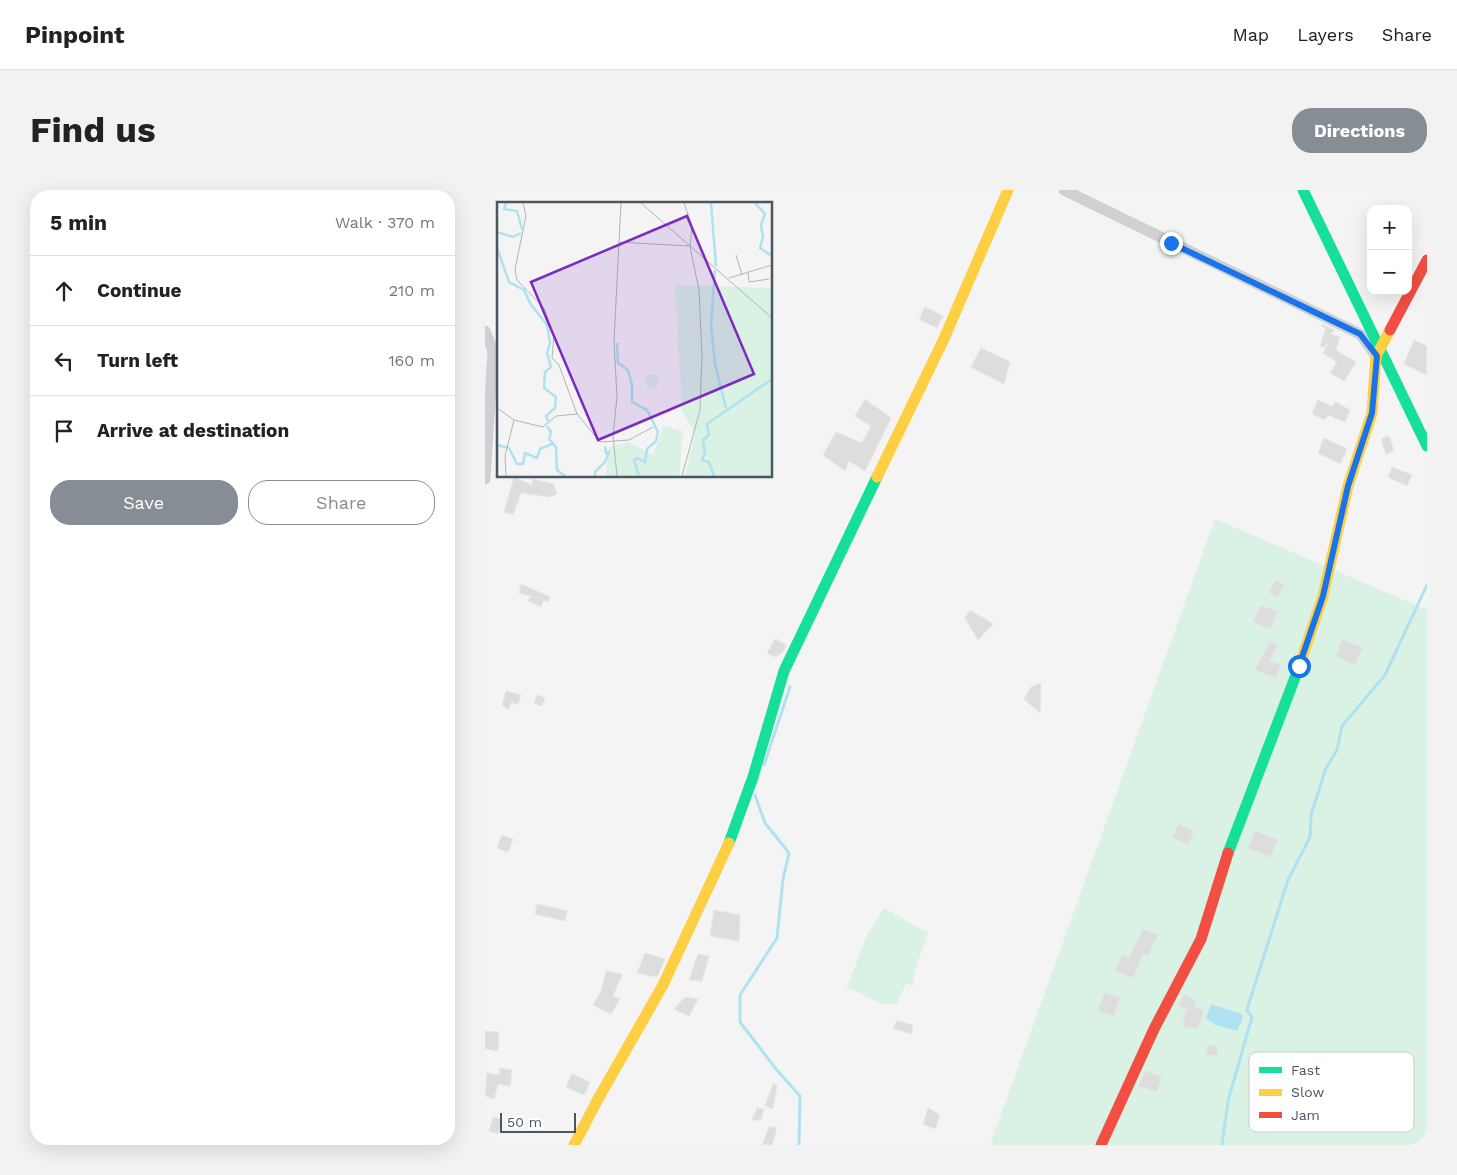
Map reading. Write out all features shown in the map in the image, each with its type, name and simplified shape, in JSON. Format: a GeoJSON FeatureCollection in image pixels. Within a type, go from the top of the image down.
{"type":"FeatureCollection","features":[{"type":"Feature","properties":{"kind":"street"},"geometry":{"type":"LineString","coordinates":[[574,1145],[593,1107],[659,995],[713,880],[742,812],[769,715],[784,671],[943,341],[1008,190]]}},
{"type":"Feature","properties":{"kind":"street"},"geometry":{"type":"LineString","coordinates":[[1063,190],[1360,334],[1378,352]]}},
{"type":"Feature","properties":{"kind":"street"},"geometry":{"type":"LineString","coordinates":[[1303,190],[1378,352],[1427,446]]}},
{"type":"Feature","properties":{"kind":"street"},"geometry":{"type":"LineString","coordinates":[[1101,1145],[1154,1029],[1181,981],[1201,939],[1235,828],[1317,614],[1348,486],[1372,413],[1378,352],[1427,260]]}},
{"type":"Feature","properties":{"kind":"street"},"geometry":{"type":"LineString","coordinates":[[485,330],[493,351],[485,479]]}},
{"type":"Feature","properties":{"kind":"green space"},"geometry":{"type":"Polygon","coordinates":[[[1215,519],[1427,610],[1427,1145],[990,1145],[1215,519]]]}},
{"type":"Feature","properties":{"kind":"green space"},"geometry":{"type":"Polygon","coordinates":[[[884,908],[928,933],[915,970],[913,986],[906,983],[897,1004],[882,1004],[847,987],[867,935],[884,908]]]}},
{"type":"Feature","properties":{"kind":"water"},"geometry":{"type":"Polygon","coordinates":[[[1211,1004],[1241,1014],[1243,1017],[1237,1031],[1216,1025],[1206,1018],[1211,1004]]]}},
{"type":"Feature","properties":{"kind":"building"},"geometry":{"type":"Polygon","coordinates":[[[925,307],[943,316],[937,328],[919,319],[925,307]]]}},
{"type":"Feature","properties":{"kind":"building"},"geometry":{"type":"Polygon","coordinates":[[[1322,324],[1334,330],[1331,334],[1340,337],[1336,350],[1356,362],[1344,381],[1330,373],[1337,362],[1323,353],[1328,344],[1324,348],[1320,346],[1326,328],[1321,326],[1322,324]]]}},
{"type":"Feature","properties":{"kind":"building"},"geometry":{"type":"Polygon","coordinates":[[[1414,340],[1427,346],[1427,375],[1404,364],[1414,340]]]}},
{"type":"Feature","properties":{"kind":"building"},"geometry":{"type":"Polygon","coordinates":[[[981,348],[1010,362],[1004,384],[971,367],[981,348]]]}},
{"type":"Feature","properties":{"kind":"building"},"geometry":{"type":"Polygon","coordinates":[[[865,399],[891,418],[865,471],[849,461],[845,471],[823,455],[836,432],[862,443],[871,426],[855,416],[865,399]]]}},
{"type":"Feature","properties":{"kind":"building"},"geometry":{"type":"Polygon","coordinates":[[[1318,400],[1333,407],[1335,402],[1350,410],[1345,422],[1328,415],[1325,420],[1312,414],[1318,400]]]}},
{"type":"Feature","properties":{"kind":"building"},"geometry":{"type":"Polygon","coordinates":[[[1389,436],[1394,451],[1386,454],[1381,439],[1389,436]]]}},
{"type":"Feature","properties":{"kind":"building"},"geometry":{"type":"Polygon","coordinates":[[[1324,438],[1347,449],[1340,464],[1318,453],[1324,438]]]}},
{"type":"Feature","properties":{"kind":"building"},"geometry":{"type":"Polygon","coordinates":[[[1392,467],[1412,475],[1407,486],[1388,477],[1392,467]]]}},
{"type":"Feature","properties":{"kind":"building"},"geometry":{"type":"Polygon","coordinates":[[[514,478],[532,485],[533,479],[553,484],[557,494],[549,497],[521,493],[513,515],[504,512],[514,478]]]}},
{"type":"Feature","properties":{"kind":"building"},"geometry":{"type":"Polygon","coordinates":[[[1275,580],[1285,584],[1278,597],[1269,593],[1275,580]]]}},
{"type":"Feature","properties":{"kind":"building"},"geometry":{"type":"Polygon","coordinates":[[[521,584],[550,597],[548,602],[544,600],[541,607],[528,601],[531,596],[519,593],[521,584]]]}},
{"type":"Feature","properties":{"kind":"building"},"geometry":{"type":"Polygon","coordinates":[[[1260,605],[1278,611],[1271,629],[1253,622],[1260,605]]]}},
{"type":"Feature","properties":{"kind":"building"},"geometry":{"type":"Polygon","coordinates":[[[970,610],[993,624],[978,640],[965,618],[970,610]]]}},
{"type":"Feature","properties":{"kind":"building"},"geometry":{"type":"Polygon","coordinates":[[[775,639],[786,645],[783,652],[775,657],[767,653],[775,639]]]}},
{"type":"Feature","properties":{"kind":"building"},"geometry":{"type":"Polygon","coordinates":[[[1342,639],[1363,648],[1355,665],[1336,657],[1342,639]]]}},
{"type":"Feature","properties":{"kind":"building"},"geometry":{"type":"Polygon","coordinates":[[[1270,641],[1278,645],[1270,661],[1281,664],[1276,678],[1255,670],[1270,641]]]}},
{"type":"Feature","properties":{"kind":"building"},"geometry":{"type":"Polygon","coordinates":[[[1041,683],[1040,713],[1024,699],[1031,687],[1041,683]]]}},
{"type":"Feature","properties":{"kind":"building"},"geometry":{"type":"Polygon","coordinates":[[[506,691],[521,695],[518,705],[511,702],[509,710],[502,705],[506,691]]]}},
{"type":"Feature","properties":{"kind":"building"},"geometry":{"type":"Polygon","coordinates":[[[537,695],[545,698],[542,706],[534,703],[537,695]]]}},
{"type":"Feature","properties":{"kind":"building"},"geometry":{"type":"Polygon","coordinates":[[[1179,824],[1194,832],[1188,845],[1172,837],[1179,824]]]}},
{"type":"Feature","properties":{"kind":"building"},"geometry":{"type":"Polygon","coordinates":[[[1255,831],[1278,839],[1271,857],[1248,848],[1255,831]]]}},
{"type":"Feature","properties":{"kind":"building"},"geometry":{"type":"Polygon","coordinates":[[[502,835],[513,839],[508,852],[497,848],[502,835]]]}},
{"type":"Feature","properties":{"kind":"building"},"geometry":{"type":"Polygon","coordinates":[[[537,904],[567,911],[565,921],[535,914],[537,904]]]}},
{"type":"Feature","properties":{"kind":"building"},"geometry":{"type":"Polygon","coordinates":[[[714,910],[740,915],[739,941],[710,936],[714,910]]]}},
{"type":"Feature","properties":{"kind":"building"},"geometry":{"type":"Polygon","coordinates":[[[1143,929],[1158,935],[1148,956],[1143,954],[1133,978],[1115,971],[1122,955],[1129,958],[1143,929]]]}},
{"type":"Feature","properties":{"kind":"building"},"geometry":{"type":"Polygon","coordinates":[[[645,953],[665,959],[657,977],[637,973],[645,953]]]}},
{"type":"Feature","properties":{"kind":"building"},"geometry":{"type":"Polygon","coordinates":[[[698,954],[709,956],[702,981],[689,980],[698,954]]]}},
{"type":"Feature","properties":{"kind":"building"},"geometry":{"type":"Polygon","coordinates":[[[606,971],[622,974],[613,996],[620,999],[611,1014],[593,1005],[601,992],[606,971]]]}},
{"type":"Feature","properties":{"kind":"building"},"geometry":{"type":"Polygon","coordinates":[[[1104,993],[1120,998],[1114,1016],[1098,1011],[1104,993]]]}},
{"type":"Feature","properties":{"kind":"building"},"geometry":{"type":"Polygon","coordinates":[[[1184,995],[1196,1000],[1194,1007],[1204,1010],[1198,1030],[1182,1026],[1186,1009],[1178,1005],[1184,995]]]}},
{"type":"Feature","properties":{"kind":"building"},"geometry":{"type":"Polygon","coordinates":[[[685,997],[698,999],[689,1016],[674,1009],[685,997]]]}},
{"type":"Feature","properties":{"kind":"building"},"geometry":{"type":"Polygon","coordinates":[[[897,1021],[913,1025],[911,1034],[893,1028],[897,1021]]]}},
{"type":"Feature","properties":{"kind":"building"},"geometry":{"type":"Polygon","coordinates":[[[485,1031],[499,1032],[498,1051],[485,1049],[485,1031]]]}},
{"type":"Feature","properties":{"kind":"building"},"geometry":{"type":"Polygon","coordinates":[[[1207,1045],[1218,1046],[1217,1056],[1206,1054],[1207,1045]]]}},
{"type":"Feature","properties":{"kind":"building"},"geometry":{"type":"Polygon","coordinates":[[[500,1068],[512,1070],[510,1086],[498,1084],[494,1099],[485,1096],[487,1073],[499,1075],[500,1068]]]}},
{"type":"Feature","properties":{"kind":"building"},"geometry":{"type":"Polygon","coordinates":[[[1145,1071],[1162,1077],[1157,1092],[1138,1086],[1145,1071]]]}},
{"type":"Feature","properties":{"kind":"building"},"geometry":{"type":"Polygon","coordinates":[[[572,1074],[590,1082],[584,1095],[566,1087],[572,1074]]]}},
{"type":"Feature","properties":{"kind":"building"},"geometry":{"type":"Polygon","coordinates":[[[773,1084],[777,1085],[773,1109],[765,1106],[773,1084]]]}},
{"type":"Feature","properties":{"kind":"building"},"geometry":{"type":"Polygon","coordinates":[[[757,1108],[764,1109],[761,1120],[752,1120],[757,1108]]]}},
{"type":"Feature","properties":{"kind":"building"},"geometry":{"type":"Polygon","coordinates":[[[928,1108],[940,1115],[935,1129],[923,1124],[928,1108]]]}},
{"type":"Feature","properties":{"kind":"building"},"geometry":{"type":"Polygon","coordinates":[[[493,1117],[502,1119],[498,1134],[489,1131],[493,1117]]]}},
{"type":"Feature","properties":{"kind":"building"},"geometry":{"type":"Polygon","coordinates":[[[769,1127],[777,1127],[772,1145],[762,1145],[769,1127]]]}},
{"type":"Feature","properties":{"kind":"waterway"},"geometry":{"type":"LineString","coordinates":[[1222,1145],[1228,1101],[1252,1017],[1247,1010],[1288,880],[1310,837],[1311,815],[1326,768],[1337,750],[1342,726],[1385,675],[1427,585]]}},
{"type":"Feature","properties":{"kind":"waterway"},"geometry":{"type":"LineString","coordinates":[[764,765],[790,687]]}},
{"type":"Feature","properties":{"kind":"waterway"},"geometry":{"type":"LineString","coordinates":[[755,795],[765,823],[789,853],[783,879],[777,938],[740,995],[740,1022],[776,1069],[800,1096],[799,1145]]}},
{"type":"Feature","properties":{"kind":"traffic: fast"},"geometry":{"type":"LineString","coordinates":[[1303,190],[1427,446]]}},
{"type":"Feature","properties":{"kind":"traffic: fast"},"geometry":{"type":"LineString","coordinates":[[729,843],[753,777],[784,671],[877,477]]}},
{"type":"Feature","properties":{"kind":"traffic: fast"},"geometry":{"type":"LineString","coordinates":[[1228,853],[1299,667]]}},
{"type":"Feature","properties":{"kind":"traffic: slow"},"geometry":{"type":"LineString","coordinates":[[877,477],[943,341],[1008,190]]}},
{"type":"Feature","properties":{"kind":"traffic: slow"},"geometry":{"type":"LineString","coordinates":[[1299,667],[1323,596],[1348,486],[1372,413],[1376,356],[1390,330]]}},
{"type":"Feature","properties":{"kind":"traffic: slow"},"geometry":{"type":"LineString","coordinates":[[574,1145],[663,985],[729,843]]}},
{"type":"Feature","properties":{"kind":"traffic: jam"},"geometry":{"type":"LineString","coordinates":[[1390,330],[1427,260]]}},
{"type":"Feature","properties":{"kind":"traffic: jam"},"geometry":{"type":"LineString","coordinates":[[1101,1145],[1154,1029],[1201,939],[1228,853]]}},
{"type":"Feature","properties":{"kind":"route"},"geometry":{"type":"LineString","coordinates":[[1171,243],[1360,334],[1377,356],[1372,413],[1348,486],[1323,596],[1299,666]]}}]}
